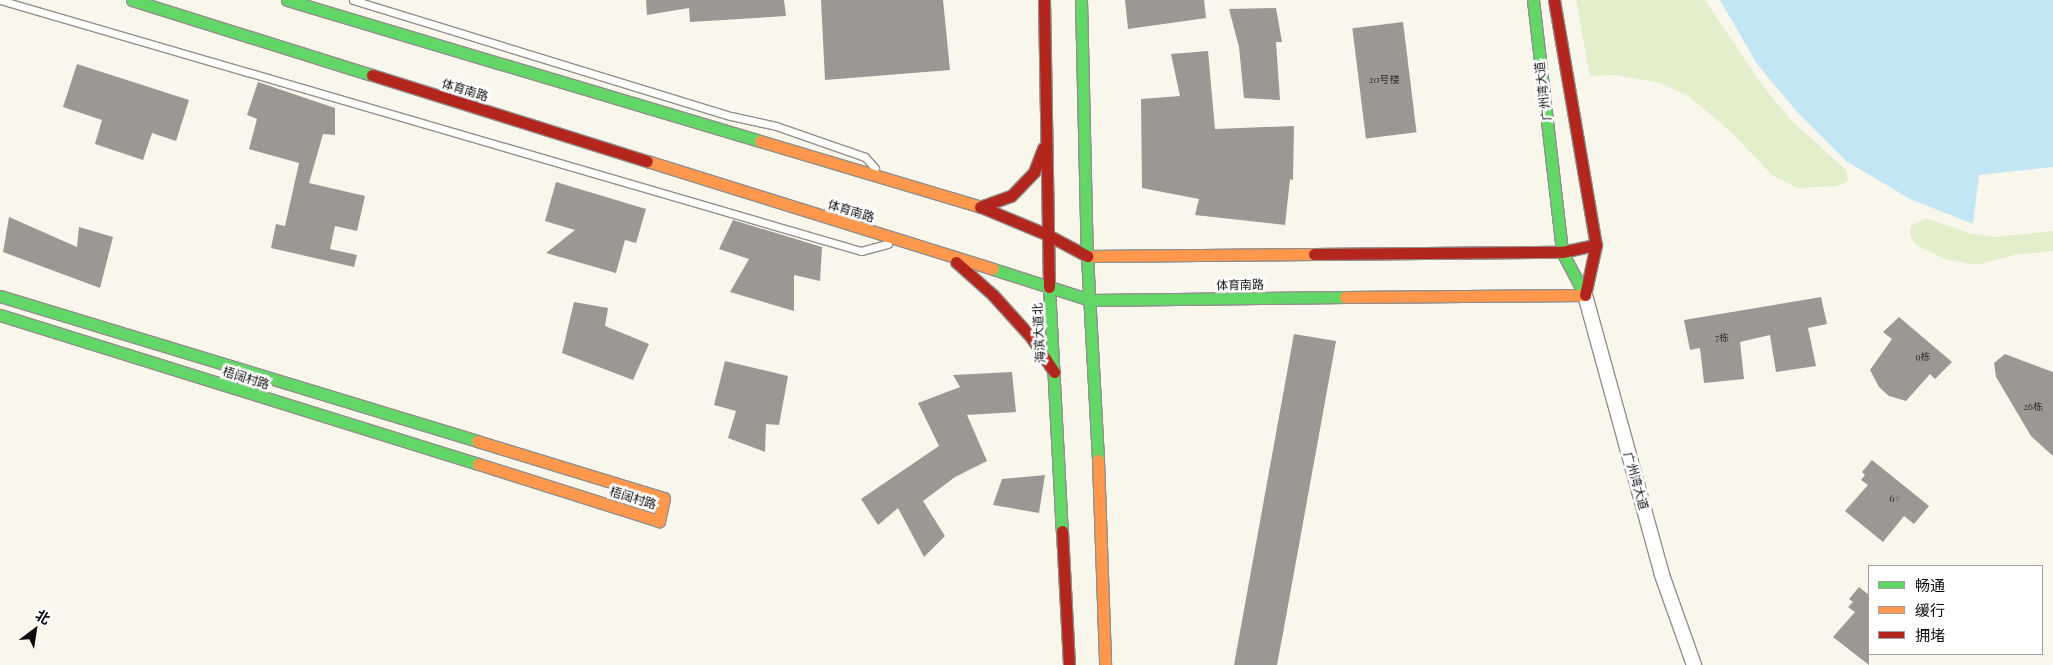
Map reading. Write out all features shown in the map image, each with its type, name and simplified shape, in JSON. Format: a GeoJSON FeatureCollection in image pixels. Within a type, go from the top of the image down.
{"type":"FeatureCollection","features":[{"type":"Feature","properties":{"kind":"main road","name":"体育南路"},"geometry":{"type":"LineString","coordinates":[[132,0],[1091,300],[1585,295]]}},
{"type":"Feature","properties":{"kind":"main road"},"geometry":{"type":"LineString","coordinates":[[287,0],[980,207],[1046,234],[1087,256],[1562,252],[1596,245]]}},
{"type":"Feature","properties":{"kind":"main road","name":"海滨大道北"},"geometry":{"type":"LineString","coordinates":[[1044,0],[1048,133],[1046,234],[1055,374],[1069,665]]}},
{"type":"Feature","properties":{"kind":"main road"},"geometry":{"type":"LineString","coordinates":[[1081,0],[1087,256],[1091,300],[1104,573],[1105,665]]}},
{"type":"Feature","properties":{"kind":"main road","name":"广州湾大道"},"geometry":{"type":"LineString","coordinates":[[1533,0],[1562,252],[1585,295]]}},
{"type":"Feature","properties":{"kind":"main road","name":"广州湾大道"},"geometry":{"type":"LineString","coordinates":[[1554,0],[1596,245],[1585,295]]}},
{"type":"Feature","properties":{"kind":"main road"},"geometry":{"type":"LineString","coordinates":[[980,207],[1012,196],[1034,172],[1048,133]]}},
{"type":"Feature","properties":{"kind":"main road"},"geometry":{"type":"LineString","coordinates":[[950,256],[1000,302],[1033,340],[1055,374]]}},
{"type":"Feature","properties":{"kind":"main road","name":"梧阔村路"},"geometry":{"type":"LineString","coordinates":[[0,296],[664,498],[659,521],[0,315]]}},
{"type":"Feature","properties":{"kind":"street","name":"广州湾大道"},"geometry":{"type":"LineString","coordinates":[[1585,295],[1662,575],[1694,665]]}},
{"type":"Feature","properties":{"kind":"lane"},"geometry":{"type":"LineString","coordinates":[[0,0],[861,251],[902,241]]}},
{"type":"Feature","properties":{"kind":"lane"},"geometry":{"type":"LineString","coordinates":[[352,0],[731,116],[776,126],[865,157],[886,179]]}},
{"type":"Feature","properties":{"kind":"green space"},"geometry":{"type":"Polygon","coordinates":[[[1576,0],[1705,0],[1762,85],[1792,121],[1846,170],[1848,181],[1836,186],[1797,188],[1772,175],[1729,130],[1688,96],[1661,83],[1615,75],[1590,76],[1576,0]]]}},
{"type":"Feature","properties":{"kind":"green space"},"geometry":{"type":"Polygon","coordinates":[[[1926,218],[1969,233],[1994,237],[2053,231],[2053,251],[2014,255],[1976,265],[1945,259],[1916,245],[1910,235],[1911,226],[1926,218]]]}},
{"type":"Feature","properties":{"kind":"water"},"geometry":{"type":"Polygon","coordinates":[[[1720,0],[2053,0],[2053,167],[1979,175],[1973,224],[1910,199],[1846,161],[1798,113],[1757,64],[1720,0]]]}},
{"type":"Feature","properties":{"kind":"building"},"geometry":{"type":"Polygon","coordinates":[[[646,0],[784,0],[786,16],[690,22],[689,8],[647,15],[646,0]]]}},
{"type":"Feature","properties":{"kind":"building"},"geometry":{"type":"Polygon","coordinates":[[[821,0],[943,0],[950,70],[825,80],[821,0]]]}},
{"type":"Feature","properties":{"kind":"building"},"geometry":{"type":"Polygon","coordinates":[[[1125,0],[1204,0],[1206,18],[1128,29],[1125,0]]]}},
{"type":"Feature","properties":{"kind":"building"},"geometry":{"type":"Polygon","coordinates":[[[1276,8],[1282,42],[1276,42],[1280,100],[1244,98],[1239,47],[1229,9],[1276,8]]]}},
{"type":"Feature","properties":{"kind":"building"},"geometry":{"type":"Polygon","coordinates":[[[1403,22],[1417,132],[1366,138],[1352,28],[1403,22]]]}},
{"type":"Feature","properties":{"kind":"building"},"geometry":{"type":"Polygon","coordinates":[[[1208,51],[1215,129],[1294,126],[1293,180],[1290,179],[1285,225],[1195,215],[1199,199],[1142,188],[1141,99],[1180,96],[1171,54],[1208,51]]]}},
{"type":"Feature","properties":{"kind":"building"},"geometry":{"type":"Polygon","coordinates":[[[77,64],[189,100],[176,141],[152,133],[143,160],[95,144],[102,120],[63,107],[77,64]]]}},
{"type":"Feature","properties":{"kind":"building"},"geometry":{"type":"Polygon","coordinates":[[[258,82],[335,108],[335,135],[323,134],[309,183],[365,196],[357,231],[335,226],[330,249],[357,255],[354,267],[271,248],[276,224],[285,226],[299,163],[249,149],[257,119],[247,115],[258,82]]]}},
{"type":"Feature","properties":{"kind":"building"},"geometry":{"type":"Polygon","coordinates":[[[556,182],[646,209],[636,243],[625,240],[616,273],[546,253],[575,230],[545,221],[556,182]]]}},
{"type":"Feature","properties":{"kind":"building"},"geometry":{"type":"Polygon","coordinates":[[[9,217],[77,247],[79,227],[113,237],[100,288],[3,252],[9,217]]]}},
{"type":"Feature","properties":{"kind":"building"},"geometry":{"type":"Polygon","coordinates":[[[733,220],[822,247],[820,281],[794,275],[794,311],[730,292],[749,259],[719,249],[733,220]]]}},
{"type":"Feature","properties":{"kind":"building"},"geometry":{"type":"Polygon","coordinates":[[[1821,297],[1827,324],[1808,328],[1816,366],[1776,372],[1770,335],[1740,342],[1744,379],[1704,383],[1700,348],[1690,350],[1684,320],[1821,297]]]}},
{"type":"Feature","properties":{"kind":"building"},"geometry":{"type":"Polygon","coordinates":[[[574,302],[608,308],[605,326],[649,344],[633,380],[562,353],[574,302]]]}},
{"type":"Feature","properties":{"kind":"building"},"geometry":{"type":"Polygon","coordinates":[[[1899,317],[1952,362],[1935,379],[1930,374],[1906,401],[1889,396],[1879,387],[1870,370],[1892,339],[1883,332],[1899,317]]]}},
{"type":"Feature","properties":{"kind":"building"},"geometry":{"type":"Polygon","coordinates":[[[1294,334],[1336,341],[1277,665],[1234,665],[1294,334]]]}},
{"type":"Feature","properties":{"kind":"building"},"geometry":{"type":"Polygon","coordinates":[[[2005,354],[2053,372],[2053,456],[2031,436],[1996,377],[1994,363],[2005,354]]]}},
{"type":"Feature","properties":{"kind":"building"},"geometry":{"type":"Polygon","coordinates":[[[725,361],[788,376],[779,425],[766,424],[765,452],[728,438],[736,411],[714,405],[725,361]]]}},
{"type":"Feature","properties":{"kind":"building"},"geometry":{"type":"Polygon","coordinates":[[[1012,372],[1016,412],[967,415],[987,461],[955,477],[923,501],[945,536],[924,557],[898,508],[878,525],[861,499],[939,446],[918,403],[960,387],[953,375],[1012,372]]]}},
{"type":"Feature","properties":{"kind":"building"},"geometry":{"type":"Polygon","coordinates":[[[1872,460],[1929,506],[1914,524],[1904,516],[1883,542],[1845,511],[1868,485],[1861,480],[1865,475],[1862,472],[1872,460]]]}},
{"type":"Feature","properties":{"kind":"building"},"geometry":{"type":"Polygon","coordinates":[[[1045,475],[1039,513],[993,505],[1002,479],[1045,475]]]}},
{"type":"Feature","properties":{"kind":"building"},"geometry":{"type":"Polygon","coordinates":[[[1859,587],[1868,594],[1869,665],[1833,637],[1855,612],[1848,607],[1853,602],[1849,599],[1859,587]]]}},
{"type":"Feature","properties":{"kind":"traffic: fast"},"geometry":{"type":"LineString","coordinates":[[132,0],[372,75]]}},
{"type":"Feature","properties":{"kind":"traffic: fast"},"geometry":{"type":"LineString","coordinates":[[287,0],[760,141]]}},
{"type":"Feature","properties":{"kind":"traffic: fast"},"geometry":{"type":"LineString","coordinates":[[1081,0],[1087,256],[1098,460]]}},
{"type":"Feature","properties":{"kind":"traffic: fast"},"geometry":{"type":"LineString","coordinates":[[1533,0],[1562,252],[1585,295]]}},
{"type":"Feature","properties":{"kind":"traffic: fast"},"geometry":{"type":"LineString","coordinates":[[993,269],[1091,300]]}},
{"type":"Feature","properties":{"kind":"traffic: fast"},"geometry":{"type":"LineString","coordinates":[[1049,287],[1062,531]]}},
{"type":"Feature","properties":{"kind":"traffic: fast"},"geometry":{"type":"LineString","coordinates":[[0,296],[477,441]]}},
{"type":"Feature","properties":{"kind":"traffic: fast"},"geometry":{"type":"LineString","coordinates":[[1091,300],[1345,297]]}},
{"type":"Feature","properties":{"kind":"traffic: fast"},"geometry":{"type":"LineString","coordinates":[[0,315],[478,464]]}},
{"type":"Feature","properties":{"kind":"traffic: slow"},"geometry":{"type":"LineString","coordinates":[[760,141],[981,207]]}},
{"type":"Feature","properties":{"kind":"traffic: slow"},"geometry":{"type":"LineString","coordinates":[[647,161],[993,269]]}},
{"type":"Feature","properties":{"kind":"traffic: slow"},"geometry":{"type":"LineString","coordinates":[[1087,256],[1314,254]]}},
{"type":"Feature","properties":{"kind":"traffic: slow"},"geometry":{"type":"LineString","coordinates":[[1345,297],[1585,295]]}},
{"type":"Feature","properties":{"kind":"traffic: slow"},"geometry":{"type":"LineString","coordinates":[[477,441],[664,498],[659,521],[478,464]]}},
{"type":"Feature","properties":{"kind":"traffic: slow"},"geometry":{"type":"LineString","coordinates":[[1098,460],[1105,665]]}},
{"type":"Feature","properties":{"kind":"traffic: jam"},"geometry":{"type":"LineString","coordinates":[[1044,0],[1049,287]]}},
{"type":"Feature","properties":{"kind":"traffic: jam"},"geometry":{"type":"LineString","coordinates":[[1554,0],[1596,245],[1585,295]]}},
{"type":"Feature","properties":{"kind":"traffic: jam"},"geometry":{"type":"LineString","coordinates":[[372,75],[647,161]]}},
{"type":"Feature","properties":{"kind":"traffic: jam"},"geometry":{"type":"LineString","coordinates":[[980,207],[1011,196],[1034,172],[1043,148]]}},
{"type":"Feature","properties":{"kind":"traffic: jam"},"geometry":{"type":"LineString","coordinates":[[981,207],[1046,234],[1087,256]]}},
{"type":"Feature","properties":{"kind":"traffic: jam"},"geometry":{"type":"LineString","coordinates":[[1314,254],[1562,252],[1596,245]]}},
{"type":"Feature","properties":{"kind":"traffic: jam"},"geometry":{"type":"LineString","coordinates":[[956,262],[993,295],[1031,337],[1054,372]]}},
{"type":"Feature","properties":{"kind":"traffic: jam"},"geometry":{"type":"LineString","coordinates":[[1062,531],[1069,665]]}}]}
